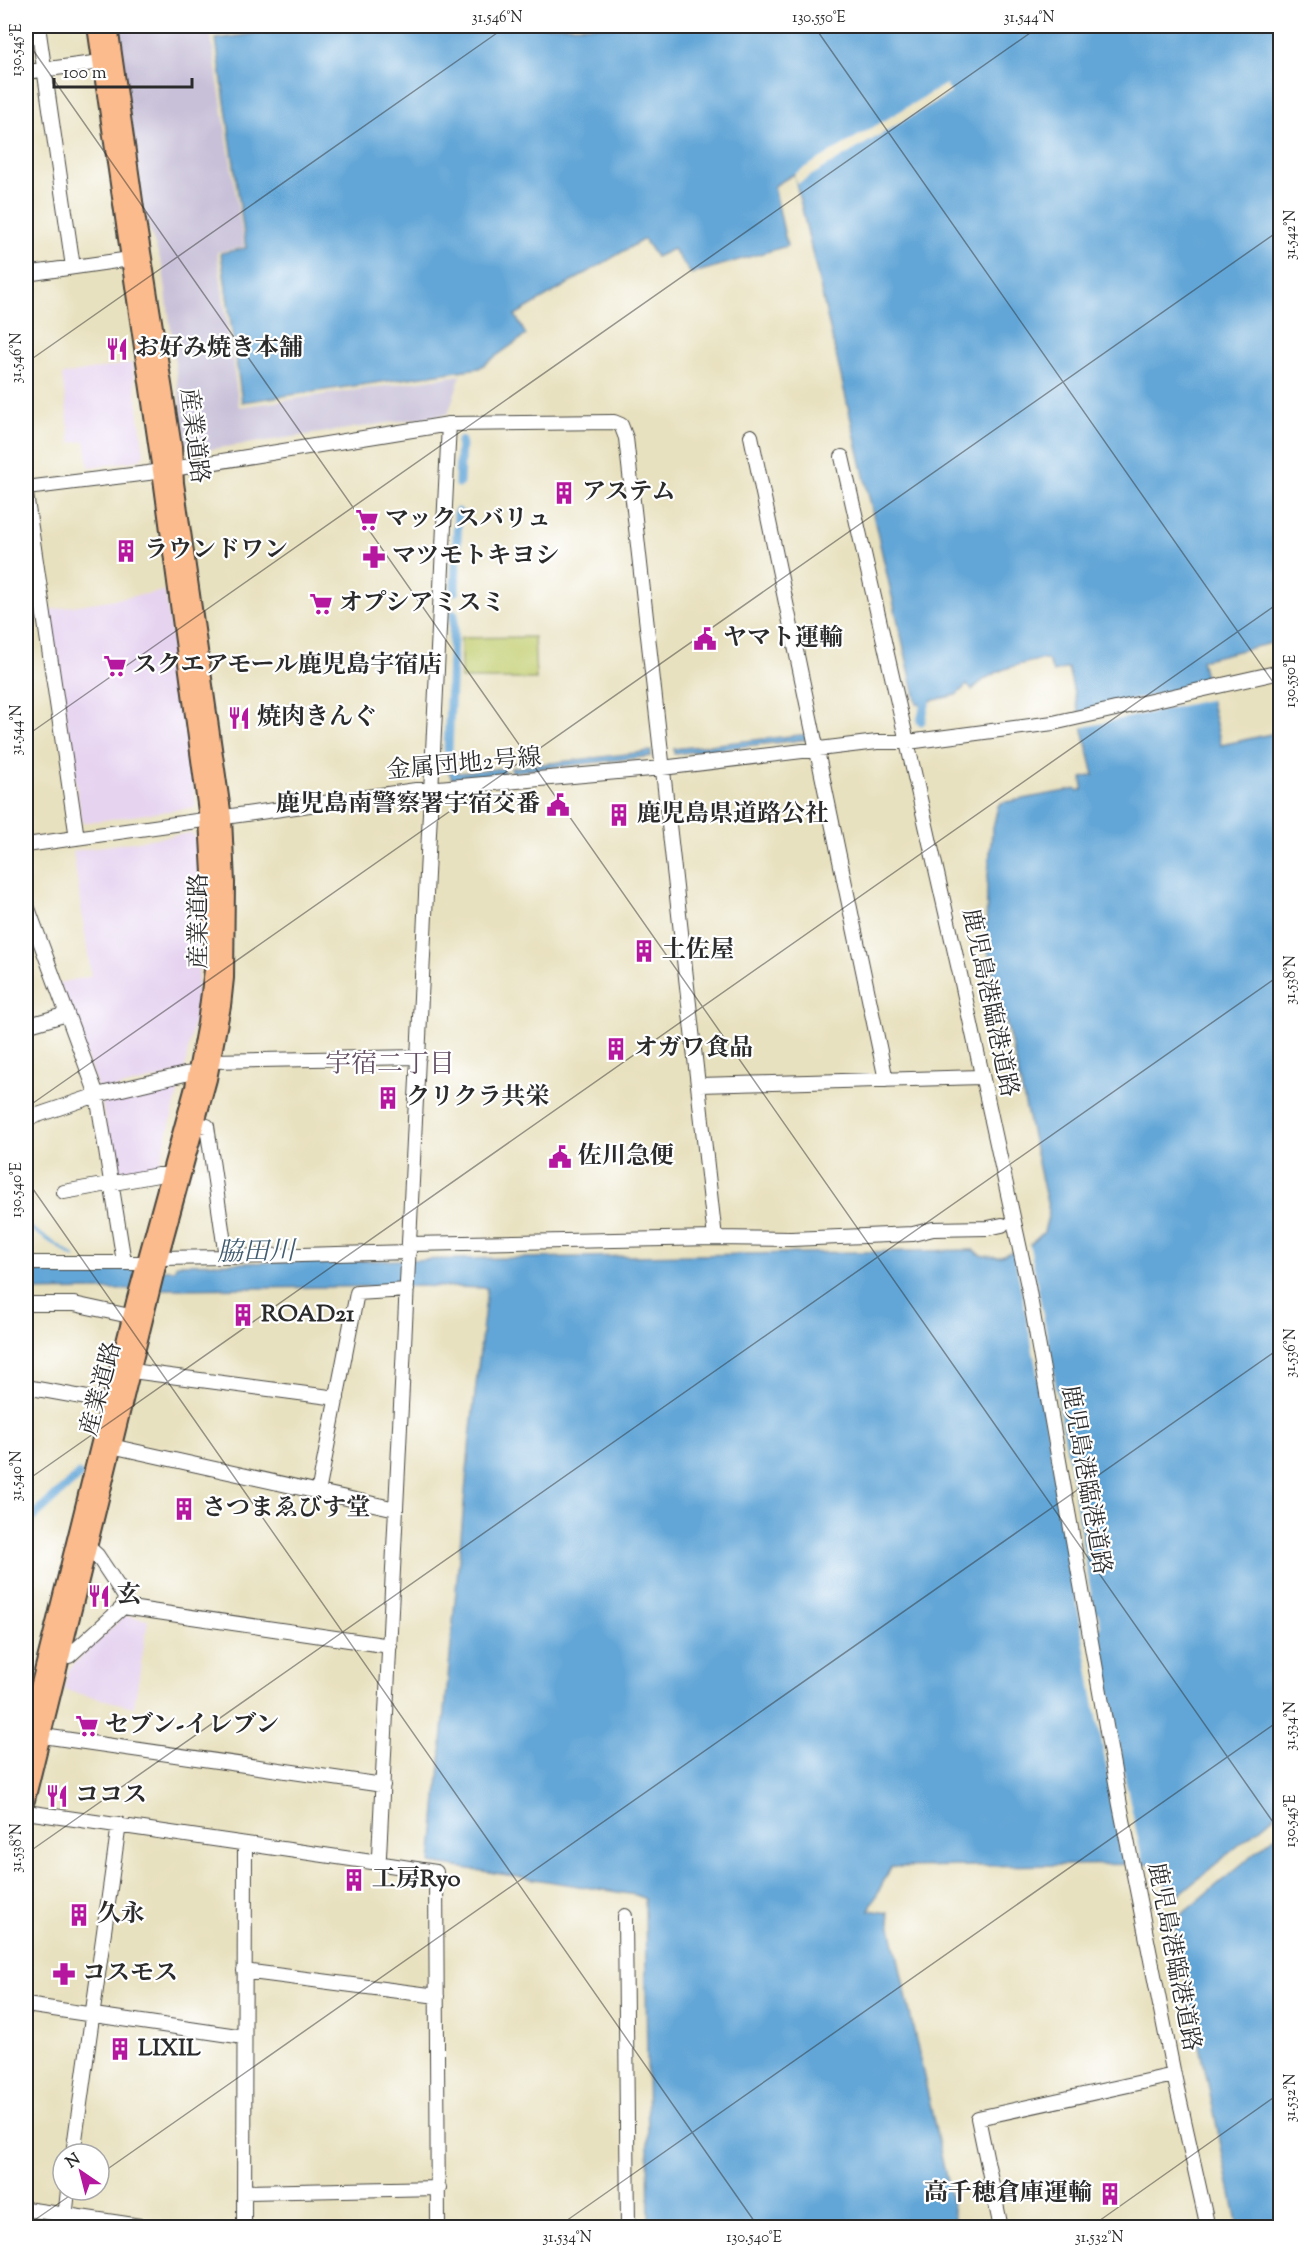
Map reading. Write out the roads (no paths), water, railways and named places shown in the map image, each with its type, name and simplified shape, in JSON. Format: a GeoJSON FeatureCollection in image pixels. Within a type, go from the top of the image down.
{"type":"FeatureCollection","features":[{"type":"Feature","properties":{"kind":"main road","name":"産業道路"},"geometry":{"type":"LineString","coordinates":[[26,1740],[110,1402],[196,1124],[212,1061],[225,978],[226,883],[215,819],[167,470],[130,259],[96,26]]}},
{"type":"Feature","properties":{"kind":"main road","name":"産業道路"},"geometry":{"type":"LineString","coordinates":[[109,26],[173,447],[167,470]]}},
{"type":"Feature","properties":{"kind":"main road","name":"産業道路"},"geometry":{"type":"LineString","coordinates":[[154,1263],[169,1175],[196,1073],[213,970],[212,891],[215,819]]}},
{"type":"Feature","properties":{"kind":"main road","name":"産業道路"},"geometry":{"type":"LineString","coordinates":[[26,1800],[111,1446],[132,1371],[138,1317]]}},
{"type":"Feature","properties":{"kind":"street"},"geometry":{"type":"LineString","coordinates":[[38,26],[73,267]]}},
{"type":"Feature","properties":{"kind":"street"},"geometry":{"type":"LineString","coordinates":[[26,72],[101,62]]}},
{"type":"Feature","properties":{"kind":"street"},"geometry":{"type":"LineString","coordinates":[[26,274],[130,259]]}},
{"type":"Feature","properties":{"kind":"street"},"geometry":{"type":"LineString","coordinates":[[26,488],[167,470],[449,424],[614,422],[621,425],[627,438],[715,1238]]}},
{"type":"Feature","properties":{"kind":"street"},"geometry":{"type":"LineString","coordinates":[[376,1860],[380,1851],[384,1785],[449,424]]}},
{"type":"Feature","properties":{"kind":"street"},"geometry":{"type":"LineString","coordinates":[[751,436],[886,1080]]}},
{"type":"Feature","properties":{"kind":"street","name":"鹿児島港臨港道路"},"geometry":{"type":"LineString","coordinates":[[842,457],[1012,1212],[1040,1350],[1099,1693],[1142,1918],[1208,2228]]}},
{"type":"Feature","properties":{"kind":"street"},"geometry":{"type":"LineString","coordinates":[[26,494],[77,838]]}},
{"type":"Feature","properties":{"kind":"street","name":"金属団地2号線"},"geometry":{"type":"LineString","coordinates":[[26,845],[416,790],[662,768],[817,748],[894,741],[908,742],[1064,721],[1281,672]]}},
{"type":"Feature","properties":{"kind":"street"},"geometry":{"type":"LineString","coordinates":[[26,903],[29,926],[67,1014],[98,1095],[124,1262]]}},
{"type":"Feature","properties":{"kind":"street"},"geometry":{"type":"LineString","coordinates":[[26,1026],[67,1014]]}},
{"type":"Feature","properties":{"kind":"street"},"geometry":{"type":"LineString","coordinates":[[212,1061],[419,1057]]}},
{"type":"Feature","properties":{"kind":"street"},"geometry":{"type":"LineString","coordinates":[[26,1119],[98,1095],[196,1073]]}},
{"type":"Feature","properties":{"kind":"street"},"geometry":{"type":"LineString","coordinates":[[699,1085],[981,1077]]}},
{"type":"Feature","properties":{"kind":"street"},"geometry":{"type":"LineString","coordinates":[[196,1124],[207,1126],[226,1257]]}},
{"type":"Feature","properties":{"kind":"street"},"geometry":{"type":"LineString","coordinates":[[64,1192],[169,1175]]}},
{"type":"Feature","properties":{"kind":"street"},"geometry":{"type":"LineString","coordinates":[[26,1263],[154,1263],[226,1257],[409,1252],[715,1238],[791,1239],[913,1234],[933,1229],[988,1228],[1002,1225]]}},
{"type":"Feature","properties":{"kind":"street"},"geometry":{"type":"LineString","coordinates":[[318,1492],[357,1293],[408,1288]]}},
{"type":"Feature","properties":{"kind":"street"},"geometry":{"type":"LineString","coordinates":[[26,1304],[74,1304],[138,1317]]}},
{"type":"Feature","properties":{"kind":"street"},"geometry":{"type":"LineString","coordinates":[[132,1371],[336,1398]]}},
{"type":"Feature","properties":{"kind":"street"},"geometry":{"type":"LineString","coordinates":[[26,1387],[110,1402]]}},
{"type":"Feature","properties":{"kind":"street"},"geometry":{"type":"LineString","coordinates":[[111,1446],[396,1509]]}},
{"type":"Feature","properties":{"kind":"street"},"geometry":{"type":"LineString","coordinates":[[61,1656],[69,1656],[73,1653],[123,1607],[124,1597],[95,1552],[87,1547]]}},
{"type":"Feature","properties":{"kind":"street"},"geometry":{"type":"LineString","coordinates":[[123,1607],[390,1646]]}},
{"type":"Feature","properties":{"kind":"street"},"geometry":{"type":"LineString","coordinates":[[41,1734],[384,1785]]}},
{"type":"Feature","properties":{"kind":"street"},"geometry":{"type":"LineString","coordinates":[[26,1812],[372,1862],[376,1860],[383,1864],[436,1872],[438,2228]]}},
{"type":"Feature","properties":{"kind":"street"},"geometry":{"type":"LineString","coordinates":[[75,2142],[119,1824]]}},
{"type":"Feature","properties":{"kind":"street"},"geometry":{"type":"LineString","coordinates":[[244,2228],[245,1844]]}},
{"type":"Feature","properties":{"kind":"street"},"geometry":{"type":"LineString","coordinates":[[625,1916],[628,2228]]}},
{"type":"Feature","properties":{"kind":"street"},"geometry":{"type":"LineString","coordinates":[[244,1971],[437,1996]]}},
{"type":"Feature","properties":{"kind":"street"},"geometry":{"type":"LineString","coordinates":[[26,2006],[244,2037]]}},
{"type":"Feature","properties":{"kind":"street"},"geometry":{"type":"LineString","coordinates":[[1001,2228],[978,2118],[1174,2075]]}},
{"type":"Feature","properties":{"kind":"street"},"geometry":{"type":"LineString","coordinates":[[244,2192],[439,2188]]}},
{"type":"Feature","properties":{"kind":"street"},"geometry":{"type":"LineString","coordinates":[[64,2222],[66,2202]]}},
{"type":"Feature","properties":{"kind":"street"},"geometry":{"type":"LineString","coordinates":[[26,2209],[64,2222],[154,2228]]}},
{"type":"Feature","properties":{"kind":"water"},"geometry":{"type":"Polygon","coordinates":[[[312,26],[1280,26],[1280,641],[1201,660],[1221,745],[1280,732],[1280,1811],[1170,1902],[1166,1883],[1152,1864],[891,1867],[869,1910],[888,1913],[957,2227],[649,2227],[645,1899],[636,1895],[431,1863],[470,1438],[487,1288],[416,1286],[26,1291],[26,1271],[81,1271],[127,1267],[130,1269],[174,1270],[177,1264],[973,1250],[983,1256],[999,1257],[1031,1244],[1044,1232],[1049,1212],[1012,1046],[986,943],[987,884],[992,832],[998,806],[1001,803],[1076,789],[1078,791],[1083,789],[1082,778],[1094,775],[1068,668],[1053,672],[1048,660],[1044,659],[1024,663],[988,677],[972,690],[967,685],[956,695],[917,704],[794,174],[774,186],[787,246],[691,274],[673,249],[656,257],[644,239],[515,315],[526,335],[479,368],[242,402],[221,253],[246,248],[216,39],[312,26]]]}},
{"type":"Feature","properties":{"kind":"water"},"geometry":{"type":"Polygon","coordinates":[[[809,734],[809,739],[674,754],[674,749],[809,734]]]}},
{"type":"Feature","properties":{"kind":"water"},"geometry":{"type":"Polygon","coordinates":[[[447,739],[451,739],[450,761],[458,773],[504,768],[504,773],[452,779],[445,762],[447,739]]]}},
{"type":"Feature","properties":{"kind":"water"},"geometry":{"type":"Polygon","coordinates":[[[651,751],[651,756],[511,772],[511,768],[651,751]]]}},
{"type":"Feature","properties":{"kind":"water"},"geometry":{"type":"Polygon","coordinates":[[[1280,1832],[1280,2227],[1238,2227],[1174,1921],[1280,1832]]]}},
{"type":"Feature","properties":{"kind":"waterway"},"geometry":{"type":"LineString","coordinates":[[459,483],[461,441]]}},
{"type":"Feature","properties":{"kind":"waterway"},"geometry":{"type":"LineString","coordinates":[[455,591],[458,512]]}},
{"type":"Feature","properties":{"kind":"waterway"},"geometry":{"type":"LineString","coordinates":[[448,750],[454,614]]}},
{"type":"Feature","properties":{"kind":"waterway"},"geometry":{"type":"LineString","coordinates":[[921,721],[926,701]]}},
{"type":"Feature","properties":{"kind":"waterway"},"geometry":{"type":"LineString","coordinates":[[26,1225],[74,1257]]}},
{"type":"Feature","properties":{"kind":"waterway"},"geometry":{"type":"LineString","coordinates":[[26,1528],[34,1516],[79,1475]]}},
{"type":"Feature","properties":{"kind":"place","name":"お好み焼き本舗"},"geometry":{"type":"Point","coordinates":[117,349]}},
{"type":"Feature","properties":{"kind":"place","name":"アステム"},"geometry":{"type":"Point","coordinates":[564,493]}},
{"type":"Feature","properties":{"kind":"place","name":"マックスバリュ"},"geometry":{"type":"Point","coordinates":[367,520]}},
{"type":"Feature","properties":{"kind":"place","name":"ラウンドワン"},"geometry":{"type":"Point","coordinates":[126,551]}},
{"type":"Feature","properties":{"kind":"place","name":"マツモトキヨシ"},"geometry":{"type":"Point","coordinates":[374,557]}},
{"type":"Feature","properties":{"kind":"place","name":"オプシアミスミ"},"geometry":{"type":"Point","coordinates":[321,604]}},
{"type":"Feature","properties":{"kind":"place","name":"ヤマト運輸"},"geometry":{"type":"Point","coordinates":[705,639]}},
{"type":"Feature","properties":{"kind":"place","name":"スクエアモール鹿児島宇宿店"},"geometry":{"type":"Point","coordinates":[115,666]}},
{"type":"Feature","properties":{"kind":"place","name":"焼肉きんぐ"},"geometry":{"type":"Point","coordinates":[239,718]}},
{"type":"Feature","properties":{"kind":"place","name":"鹿児島南警察署宇宿交番"},"geometry":{"type":"Point","coordinates":[558,805]}},
{"type":"Feature","properties":{"kind":"place","name":"鹿児島県道路公社"},"geometry":{"type":"Point","coordinates":[619,815]}},
{"type":"Feature","properties":{"kind":"place","name":"土佐屋"},"geometry":{"type":"Point","coordinates":[644,951]}},
{"type":"Feature","properties":{"kind":"place","name":"オガワ食品"},"geometry":{"type":"Point","coordinates":[616,1049]}},
{"type":"Feature","properties":{"kind":"place","name":"クリクラ共栄"},"geometry":{"type":"Point","coordinates":[388,1098]}},
{"type":"Feature","properties":{"kind":"place","name":"佐川急便"},"geometry":{"type":"Point","coordinates":[560,1157]}},
{"type":"Feature","properties":{"kind":"place","name":"ROAD21"},"geometry":{"type":"Point","coordinates":[243,1315]}},
{"type":"Feature","properties":{"kind":"place","name":"さつまゑびす堂"},"geometry":{"type":"Point","coordinates":[184,1509]}},
{"type":"Feature","properties":{"kind":"place","name":"玄"},"geometry":{"type":"Point","coordinates":[99,1596]}},
{"type":"Feature","properties":{"kind":"place","name":"セブン-イレブン"},"geometry":{"type":"Point","coordinates":[87,1726]}},
{"type":"Feature","properties":{"kind":"place","name":"ココス"},"geometry":{"type":"Point","coordinates":[57,1796]}},
{"type":"Feature","properties":{"kind":"place","name":"工房Ryo"},"geometry":{"type":"Point","coordinates":[354,1880]}},
{"type":"Feature","properties":{"kind":"place","name":"久永"},"geometry":{"type":"Point","coordinates":[79,1915]}},
{"type":"Feature","properties":{"kind":"place","name":"コスモス"},"geometry":{"type":"Point","coordinates":[64,1974]}},
{"type":"Feature","properties":{"kind":"place","name":"LIXIL"},"geometry":{"type":"Point","coordinates":[120,2049]}},
{"type":"Feature","properties":{"kind":"place","name":"高千穂倉庫運輸"},"geometry":{"type":"Point","coordinates":[1110,2194]}},
{"type":"Feature","properties":{"kind":"district","name":"宇宿二丁目"},"geometry":{"type":"Point","coordinates":[390,1065]}},
{"type":"Feature","properties":{"kind":"water label","name":"脇田川"},"geometry":{"type":"Point","coordinates":[256,1253]}}]}
